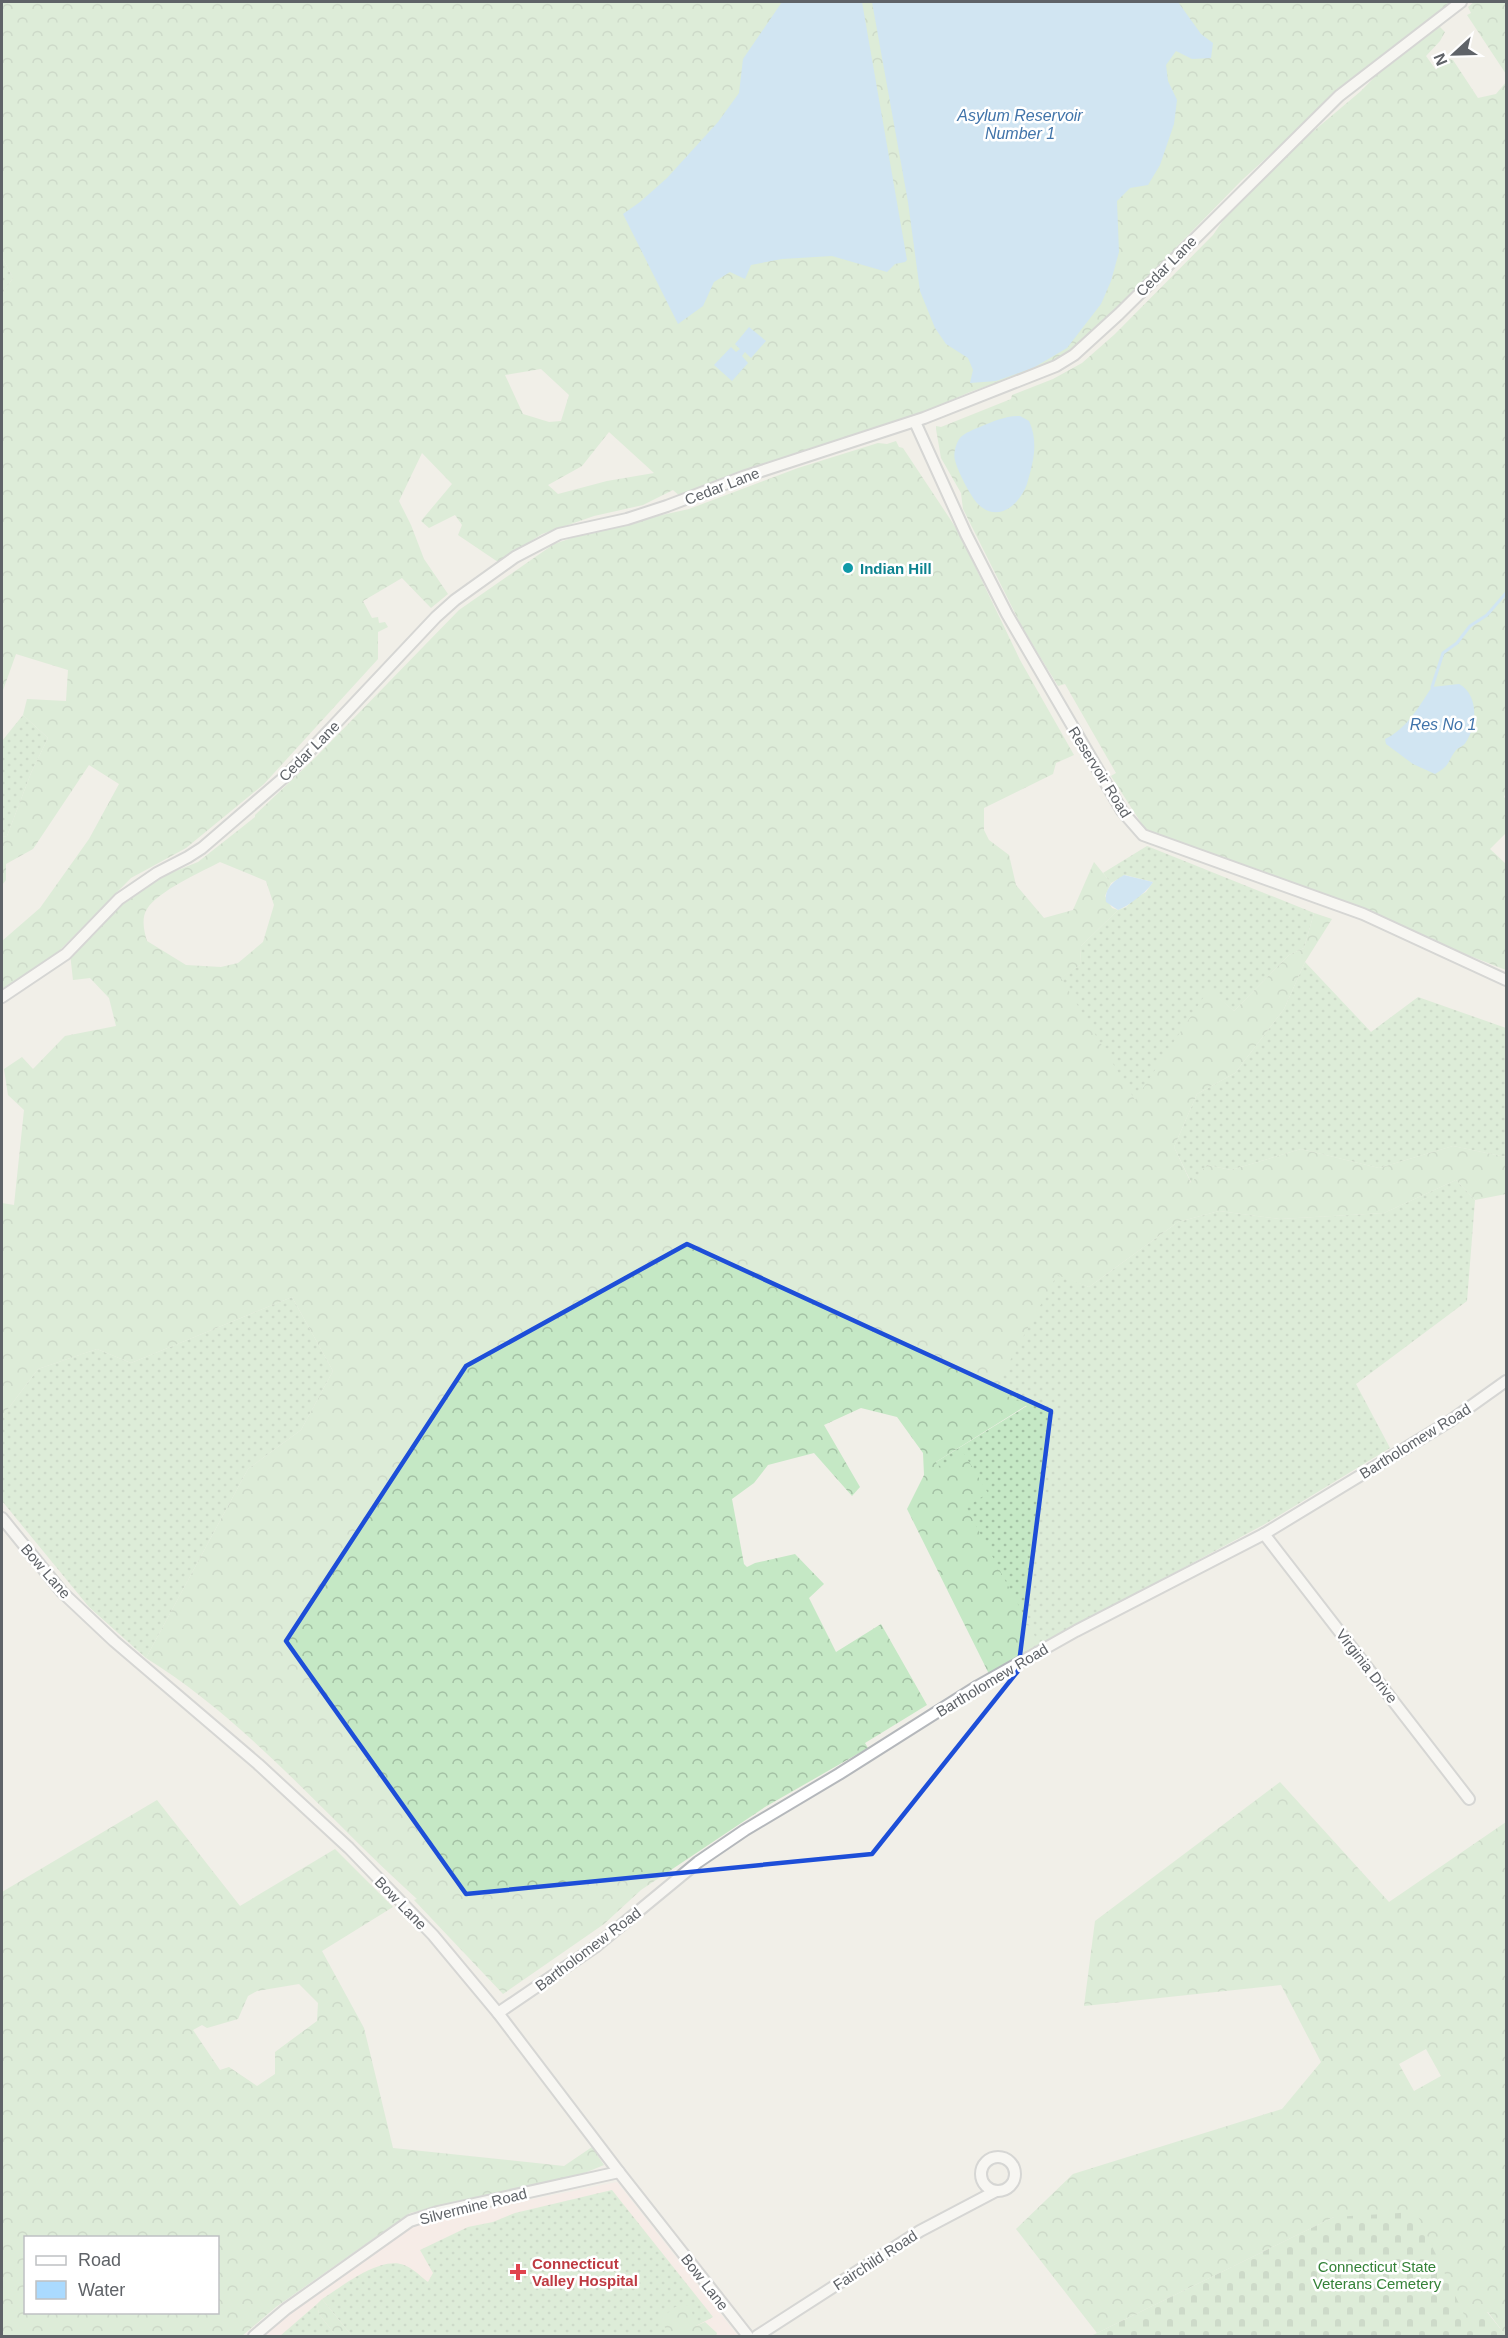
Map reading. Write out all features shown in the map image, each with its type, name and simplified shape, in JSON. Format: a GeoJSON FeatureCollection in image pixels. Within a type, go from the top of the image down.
{"type":"FeatureCollection","features":[{"type":"Feature","properties":{"kind":"street","name":"Cedar Lane"},"geometry":{"type":"LineString","coordinates":[[2,998],[66,954],[109,908],[142,882],[188,857],[232,823],[288,774],[436,617],[455,600],[515,557],[559,534],[627,519],[743,477],[915,422],[1028,379],[1074,355],[1119,314],[1180,251],[1339,96],[1461,2]]}},
{"type":"Feature","properties":{"kind":"street","name":"Reservoir Road"},"geometry":{"type":"LineString","coordinates":[[915,422],[966,534],[1007,614],[1122,811],[1143,835],[1363,914],[1506,980]]}},
{"type":"Feature","properties":{"kind":"street","name":"Bartholomew Road"},"geometry":{"type":"LineString","coordinates":[[498,2013],[595,1947],[698,1862],[745,1830],[978,1686],[1076,1631],[1264,1534],[1450,1421],[1506,1381]]}},
{"type":"Feature","properties":{"kind":"street","name":"Bow Lane"},"geometry":{"type":"LineString","coordinates":[[2,1518],[62,1592],[114,1641],[258,1764],[349,1848],[433,1935],[498,2013],[748,2337]]}},
{"type":"Feature","properties":{"kind":"street","name":"Virginia Drive"},"geometry":{"type":"LineString","coordinates":[[1264,1534],[1469,1799]]}},
{"type":"Feature","properties":{"kind":"street","name":"Silvermine Road"},"geometry":{"type":"LineString","coordinates":[[254,2337],[286,2309],[410,2221],[438,2212],[619,2172]]}},
{"type":"Feature","properties":{"kind":"street","name":"Fairchild Road"},"geometry":{"type":"LineString","coordinates":[[757,2337],[920,2231],[996,2191]]}},
{"type":"Feature","properties":{"kind":"highlighted area"},"geometry":{"type":"Polygon","coordinates":[[[687,1244],[1051,1411],[1018,1671],[872,1854],[466,1894],[286,1641],[466,1366],[687,1244]]]}},
{"type":"Feature","properties":{"kind":"shaded area","name":"Connecticut Valley Hospital"},"geometry":{"type":"Polygon","coordinates":[[[617,2182],[738,2336],[261,2336],[280,2320],[417,2223],[617,2182]]]}},
{"type":"Feature","properties":{"kind":"green space"},"geometry":{"type":"Polygon","coordinates":[[[2,2],[1455,2],[1327,103],[1242,180],[1076,350],[1046,365],[970,392],[915,416],[744,471],[682,498],[673,490],[643,505],[594,516],[542,534],[498,562],[458,535],[462,525],[455,515],[429,528],[421,521],[452,484],[422,453],[399,501],[424,559],[448,594],[431,608],[402,578],[363,601],[372,618],[378,617],[379,623],[385,622],[388,627],[378,632],[378,659],[264,784],[186,848],[131,878],[60,950],[2,994],[2,941],[40,908],[89,839],[119,784],[89,765],[33,849],[6,864],[6,880],[2,885],[2,837],[7,836],[31,773],[48,738],[23,715],[27,699],[66,701],[68,670],[16,654],[2,693],[2,294],[13,278],[2,257],[2,2]],[[541,369],[505,375],[523,414],[549,422],[561,421],[569,395],[541,369]],[[609,432],[582,466],[548,485],[558,494],[607,481],[654,473],[609,432]]]}},
{"type":"Feature","properties":{"kind":"green space"},"geometry":{"type":"Polygon","coordinates":[[[1474,2],[1506,2],[1506,74],[1467,15],[1471,13],[1468,7],[1474,2]]]}},
{"type":"Feature","properties":{"kind":"green space"},"geometry":{"type":"Polygon","coordinates":[[[1438,25],[1445,32],[1426,56],[1436,70],[1444,58],[1453,60],[1478,98],[1496,94],[1506,82],[1506,792],[1504,797],[1506,799],[1506,833],[1490,849],[1506,864],[1506,970],[1145,829],[1111,776],[1116,773],[1065,684],[1058,686],[1023,629],[963,509],[961,493],[941,458],[936,429],[936,426],[941,427],[1011,399],[1012,395],[1053,379],[1082,363],[1115,334],[1213,235],[1233,206],[1303,140],[1361,91],[1392,59],[1413,46],[1438,25]]]}},
{"type":"Feature","properties":{"kind":"green space"},"geometry":{"type":"Polygon","coordinates":[[[2,257],[13,278],[2,294],[2,257]]]}},
{"type":"Feature","properties":{"kind":"green space"},"geometry":{"type":"Polygon","coordinates":[[[896,441],[899,447],[903,448],[958,531],[1020,660],[1074,755],[1056,763],[1053,774],[984,808],[984,830],[989,840],[1009,855],[1016,885],[1044,918],[1073,910],[1094,862],[1111,883],[1105,896],[1112,908],[1118,910],[1081,946],[1080,965],[1061,978],[1135,1100],[1209,989],[1234,1011],[1289,955],[1304,948],[1314,913],[1332,919],[1305,962],[1284,1009],[1235,1073],[1197,1094],[1174,1147],[1191,1183],[1207,1165],[1231,1170],[1301,1149],[1379,1168],[1453,1146],[1506,1157],[1506,1194],[1475,1200],[1456,1180],[1384,1213],[1280,1219],[1219,1211],[1178,1222],[1089,1287],[1057,1275],[994,1390],[1027,1405],[936,1462],[941,1470],[963,1452],[988,1493],[966,1507],[1037,1640],[1027,1646],[1029,1651],[989,1674],[907,1509],[924,1475],[923,1453],[897,1417],[861,1408],[824,1425],[860,1487],[852,1496],[814,1453],[768,1465],[754,1483],[732,1499],[744,1564],[747,1567],[795,1554],[824,1584],[809,1598],[836,1652],[881,1624],[927,1705],[865,1743],[868,1748],[765,1807],[641,1890],[604,1924],[503,1994],[414,1900],[417,1899],[286,1772],[219,1711],[184,1683],[146,1658],[248,1469],[301,1430],[333,1371],[292,1297],[131,1363],[97,1349],[38,1369],[2,1417],[2,1203],[14,1205],[24,1110],[8,1095],[4,1069],[22,1057],[33,1069],[65,1036],[116,1026],[109,998],[90,978],[73,980],[70,953],[112,910],[163,876],[198,862],[255,817],[459,610],[554,544],[595,530],[689,509],[798,468],[878,443],[887,444],[896,441]],[[220,862],[180,882],[160,895],[147,909],[144,929],[147,941],[186,965],[221,967],[238,963],[263,942],[274,905],[266,881],[220,862]]]}},
{"type":"Feature","properties":{"kind":"green space"},"geometry":{"type":"Polygon","coordinates":[[[23,715],[48,738],[31,773],[7,836],[2,837],[2,741],[23,715]]]}},
{"type":"Feature","properties":{"kind":"green space"},"geometry":{"type":"Polygon","coordinates":[[[1147,846],[1314,913],[1304,948],[1289,955],[1234,1011],[1209,990],[1135,1101],[1060,978],[1080,965],[1081,946],[1118,910],[1126,907],[1146,892],[1153,882],[1125,875],[1111,883],[1103,873],[1147,846]]]}},
{"type":"Feature","properties":{"kind":"green space"},"geometry":{"type":"Polygon","coordinates":[[[1305,962],[1371,1032],[1418,997],[1506,1028],[1506,1157],[1453,1146],[1379,1168],[1301,1149],[1231,1170],[1207,1165],[1192,1184],[1174,1147],[1197,1094],[1235,1073],[1284,1009],[1305,962]]]}},
{"type":"Feature","properties":{"kind":"green space"},"geometry":{"type":"Polygon","coordinates":[[[1456,1180],[1475,1200],[1467,1301],[1356,1384],[1390,1448],[1265,1524],[1029,1651],[936,1462],[1027,1406],[993,1390],[1057,1274],[1089,1287],[1178,1222],[1219,1211],[1280,1219],[1384,1213],[1456,1180]]]}},
{"type":"Feature","properties":{"kind":"green space"},"geometry":{"type":"Polygon","coordinates":[[[292,1297],[333,1371],[301,1430],[248,1469],[146,1658],[89,1607],[2,1501],[2,1417],[38,1369],[97,1349],[131,1363],[292,1297]]]}},
{"type":"Feature","properties":{"kind":"green space"},"geometry":{"type":"Polygon","coordinates":[[[1280,1782],[1389,1902],[1506,1822],[1506,2336],[1488,2312],[1467,2322],[1334,2217],[1097,2333],[1016,2229],[1073,2174],[1282,2109],[1321,2062],[1281,1985],[1084,2006],[1095,1921],[1280,1782]],[[1426,2049],[1399,2064],[1414,2091],[1441,2076],[1426,2049]]]}},
{"type":"Feature","properties":{"kind":"green space"},"geometry":{"type":"Polygon","coordinates":[[[157,1800],[240,1906],[335,1849],[393,1907],[322,1951],[364,2028],[393,2148],[564,2166],[592,2147],[604,2165],[582,2174],[410,2213],[276,2307],[242,2336],[2,2336],[2,1892],[157,1800]],[[299,1984],[257,1991],[248,1996],[238,2019],[207,2028],[202,2025],[193,2030],[220,2070],[229,2067],[257,2086],[275,2074],[275,2052],[317,2021],[318,2003],[299,1984]]]}},
{"type":"Feature","properties":{"kind":"green space","name":"Connecticut Valley Hospital"},"geometry":{"type":"Polygon","coordinates":[[[612,2190],[713,2317],[696,2326],[669,2333],[670,2336],[352,2336],[322,2299],[373,2268],[394,2263],[414,2270],[428,2282],[433,2273],[420,2250],[468,2227],[493,2222],[515,2213],[612,2190]]]}},
{"type":"Feature","properties":{"kind":"green space","name":"Connecticut State Veterans Cemetery"},"geometry":{"type":"Polygon","coordinates":[[[1416,2212],[1467,2321],[1487,2312],[1506,2336],[1091,2336],[1334,2217],[1416,2212]]]}},
{"type":"Feature","properties":{"kind":"green space"},"geometry":{"type":"Polygon","coordinates":[[[322,2299],[352,2336],[336,2336],[319,2314],[317,2304],[322,2299]]]}},
{"type":"Feature","properties":{"kind":"green space"},"geometry":{"type":"Polygon","coordinates":[[[317,2304],[319,2314],[336,2336],[280,2336],[317,2304]]]}},
{"type":"Feature","properties":{"kind":"green space"},"geometry":{"type":"Polygon","coordinates":[[[690,2305],[696,2326],[705,2322],[717,2333],[716,2336],[670,2336],[660,2319],[675,2307],[690,2305]]]}},
{"type":"Feature","properties":{"kind":"water"},"geometry":{"type":"Polygon","coordinates":[[[782,2],[862,2],[907,260],[895,264],[887,272],[832,256],[782,259],[751,265],[745,279],[730,272],[714,282],[703,306],[678,324],[623,214],[667,178],[718,122],[739,93],[743,59],[782,2]]]}},
{"type":"Feature","properties":{"kind":"water","name":"Asylum Reservoir Number 1"},"geometry":{"type":"Polygon","coordinates":[[[872,2],[1178,2],[1201,34],[1213,43],[1211,58],[1192,59],[1176,51],[1166,65],[1168,81],[1177,100],[1174,124],[1160,165],[1148,185],[1130,188],[1117,201],[1119,252],[1111,281],[1101,304],[1067,348],[1033,368],[996,381],[970,383],[973,370],[968,358],[946,344],[935,328],[920,291],[908,202],[872,2]]]}},
{"type":"Feature","properties":{"kind":"water"},"geometry":{"type":"Polygon","coordinates":[[[749,327],[766,341],[751,358],[745,352],[742,356],[748,363],[732,381],[714,365],[731,347],[736,352],[740,349],[735,344],[749,327]]]}},
{"type":"Feature","properties":{"kind":"water"},"geometry":{"type":"Polygon","coordinates":[[[1020,416],[1029,421],[1034,437],[1033,461],[1027,484],[1019,498],[1007,509],[1000,512],[986,510],[975,501],[961,476],[954,458],[956,446],[960,438],[970,431],[1000,419],[1020,416]]]}},
{"type":"Feature","properties":{"kind":"water","name":"Res No 1"},"geometry":{"type":"Polygon","coordinates":[[[1459,684],[1470,695],[1473,702],[1473,727],[1465,743],[1456,750],[1444,768],[1435,774],[1413,764],[1386,744],[1385,739],[1406,723],[1432,687],[1459,684]]]}},
{"type":"Feature","properties":{"kind":"water"},"geometry":{"type":"Polygon","coordinates":[[[1124,875],[1153,882],[1147,890],[1127,906],[1118,910],[1106,902],[1106,897],[1110,886],[1124,875]]]}},
{"type":"Feature","properties":{"kind":"waterway"},"geometry":{"type":"LineString","coordinates":[[1432,687],[1443,653],[1457,643],[1470,626],[1487,615],[1506,593]]}},
{"type":"Feature","properties":{"kind":"place","name":"Indian Hill"},"geometry":{"type":"Point","coordinates":[848,568]}},
{"type":"Feature","properties":{"kind":"place","name":"Connecticut Valley Hospital"},"geometry":{"type":"Point","coordinates":[518,2272]}}]}
